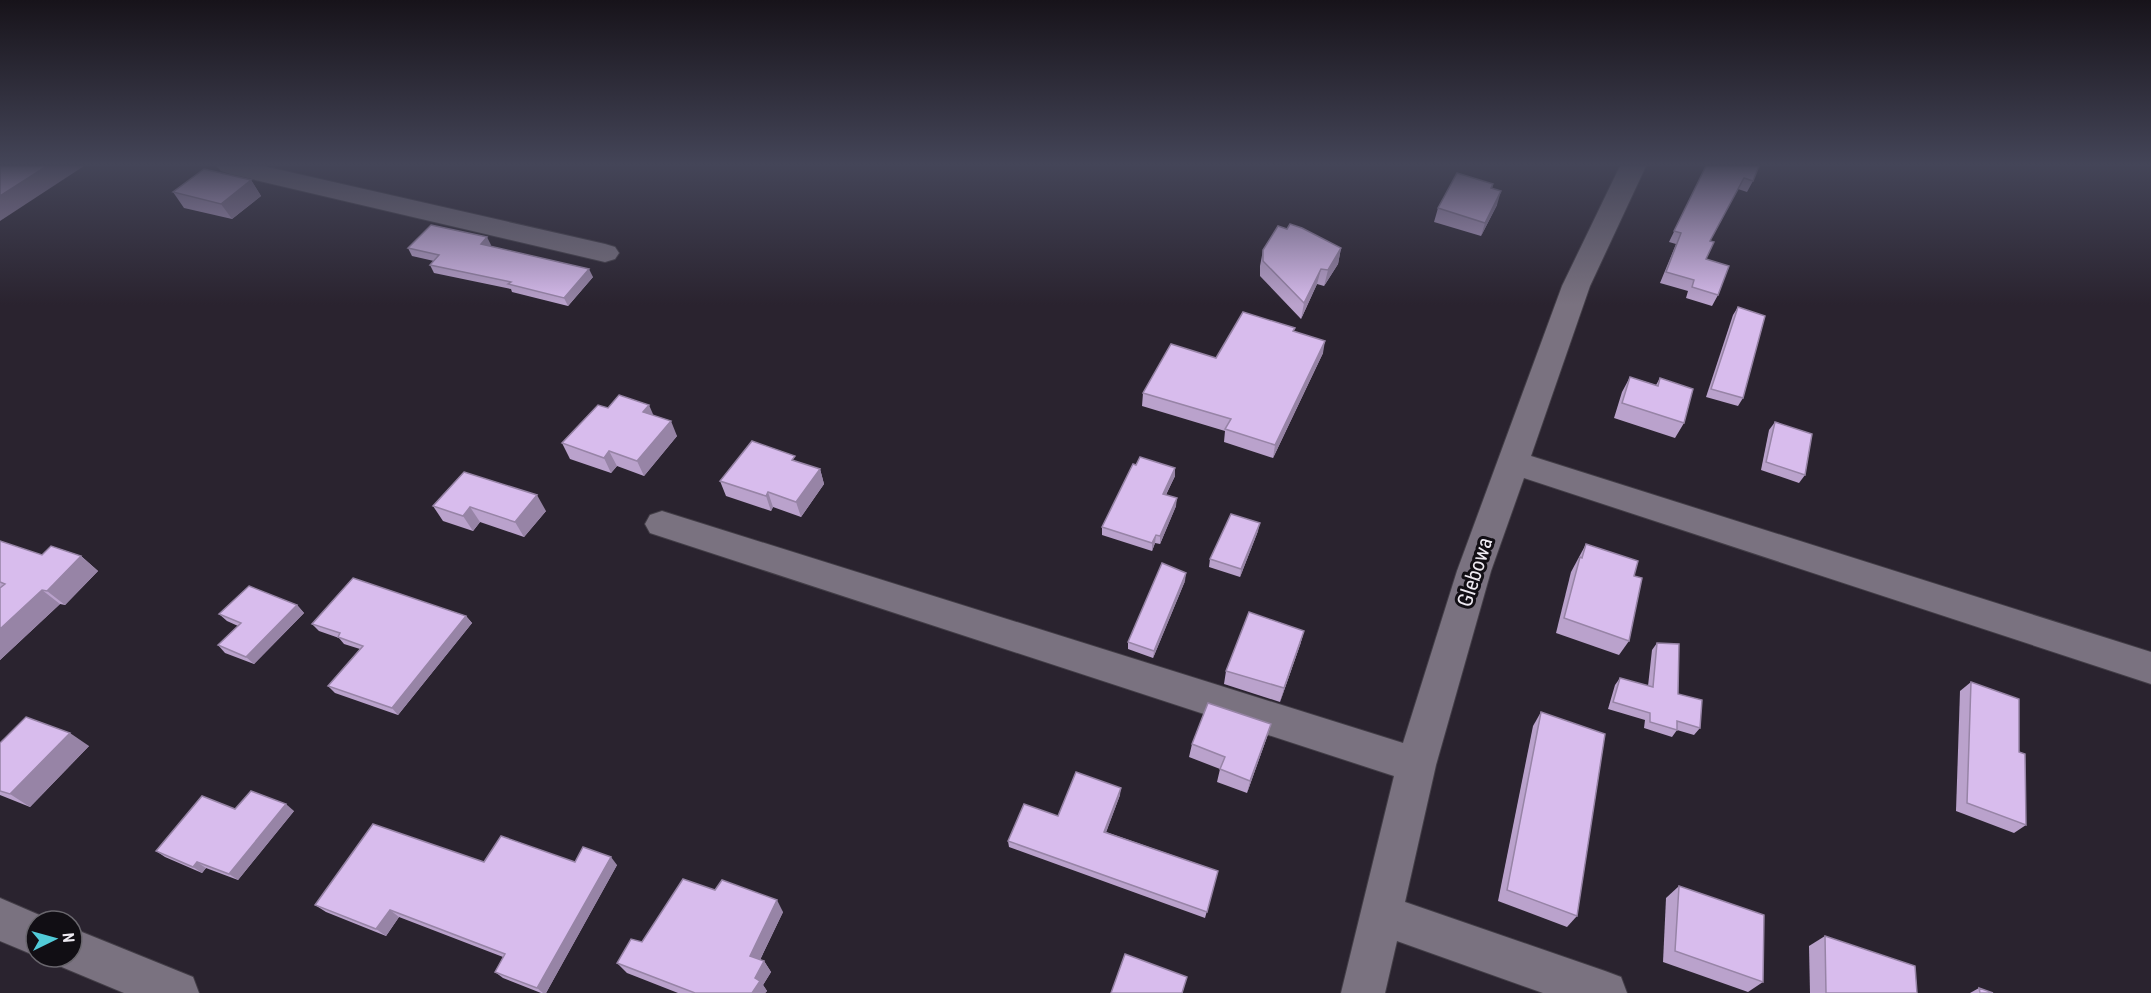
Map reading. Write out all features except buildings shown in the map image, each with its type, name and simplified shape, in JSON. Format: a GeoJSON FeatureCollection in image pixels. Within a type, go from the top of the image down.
{"type":"FeatureCollection","features":[{"type":"Feature","properties":{"kind":"street"},"geometry":{"type":"LineString","coordinates":[[430,212],[605,253]]}},
{"type":"Feature","properties":{"kind":"street","name":"Glebowa"},"geometry":{"type":"LineString","coordinates":[[1363,993],[1416,765],[1474,571],[1576,286],[1611,212]]}},
{"type":"Feature","properties":{"kind":"street"},"geometry":{"type":"LineString","coordinates":[[1512,462],[2151,668]]}},
{"type":"Feature","properties":{"kind":"street"},"geometry":{"type":"LineString","coordinates":[[662,524],[1416,765]]}},
{"type":"Feature","properties":{"kind":"street"},"geometry":{"type":"LineString","coordinates":[[1380,914],[1605,993]]}},
{"type":"Feature","properties":{"kind":"street"},"geometry":{"type":"LineString","coordinates":[[0,919],[24,930]]}},
{"type":"Feature","properties":{"kind":"street"},"geometry":{"type":"LineString","coordinates":[[84,955],[177,993]]}}]}
